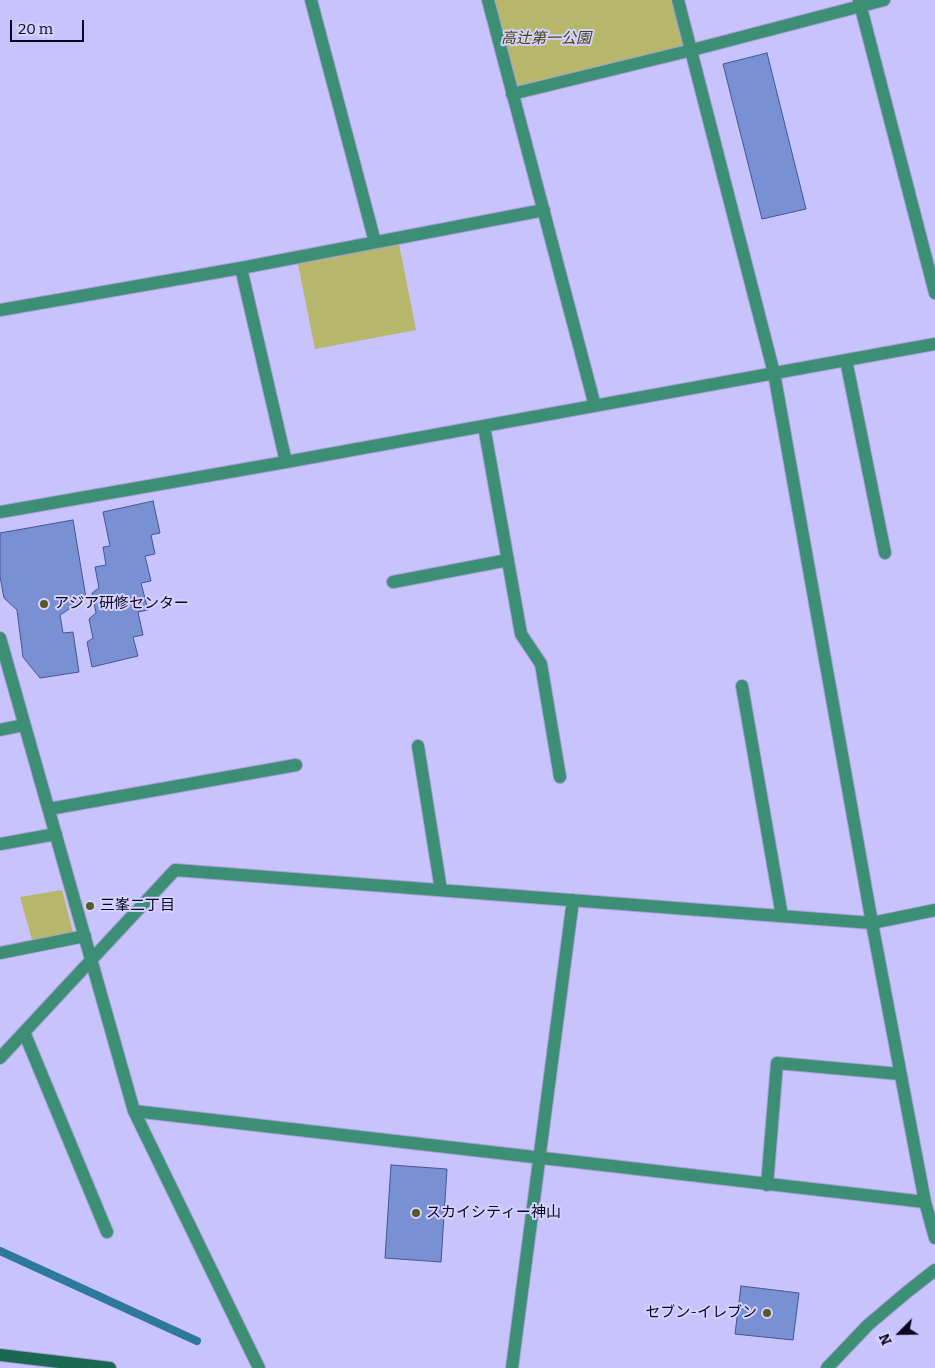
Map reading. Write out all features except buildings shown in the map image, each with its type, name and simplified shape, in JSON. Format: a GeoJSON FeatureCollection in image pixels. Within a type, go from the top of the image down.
{"type":"FeatureCollection","features":[{"type":"Feature","properties":{"kind":"street"},"geometry":{"type":"LineString","coordinates":[[311,0],[375,242]]}},
{"type":"Feature","properties":{"kind":"street"},"geometry":{"type":"LineString","coordinates":[[488,0],[595,406]]}},
{"type":"Feature","properties":{"kind":"street"},"geometry":{"type":"LineString","coordinates":[[678,0],[774,373],[900,1074],[924,1202],[935,1238]]}},
{"type":"Feature","properties":{"kind":"street"},"geometry":{"type":"LineString","coordinates":[[512,94],[692,50],[859,3],[884,0]]}},
{"type":"Feature","properties":{"kind":"street"},"geometry":{"type":"LineString","coordinates":[[859,3],[935,293]]}},
{"type":"Feature","properties":{"kind":"street"},"geometry":{"type":"LineString","coordinates":[[0,310],[241,268],[544,210]]}},
{"type":"Feature","properties":{"kind":"street"},"geometry":{"type":"LineString","coordinates":[[241,268],[286,462]]}},
{"type":"Feature","properties":{"kind":"street"},"geometry":{"type":"LineString","coordinates":[[0,512],[935,344]]}},
{"type":"Feature","properties":{"kind":"street"},"geometry":{"type":"LineString","coordinates":[[846,360],[885,553]]}},
{"type":"Feature","properties":{"kind":"street"},"geometry":{"type":"LineString","coordinates":[[484,426],[521,634],[541,664],[560,777]]}},
{"type":"Feature","properties":{"kind":"street"},"geometry":{"type":"LineString","coordinates":[[393,582],[508,560]]}},
{"type":"Feature","properties":{"kind":"street"},"geometry":{"type":"LineString","coordinates":[[0,638],[134,1111],[259,1368]]}},
{"type":"Feature","properties":{"kind":"street"},"geometry":{"type":"LineString","coordinates":[[742,686],[782,916]]}},
{"type":"Feature","properties":{"kind":"street"},"geometry":{"type":"LineString","coordinates":[[0,730],[24,725]]}},
{"type":"Feature","properties":{"kind":"street"},"geometry":{"type":"LineString","coordinates":[[418,746],[440,890]]}},
{"type":"Feature","properties":{"kind":"street"},"geometry":{"type":"LineString","coordinates":[[49,809],[296,765]]}},
{"type":"Feature","properties":{"kind":"street"},"geometry":{"type":"LineString","coordinates":[[0,844],[56,834]]}},
{"type":"Feature","properties":{"kind":"street"},"geometry":{"type":"LineString","coordinates":[[0,1058],[175,870],[872,923],[935,910]]}},
{"type":"Feature","properties":{"kind":"street"},"geometry":{"type":"LineString","coordinates":[[512,1368],[573,900]]}},
{"type":"Feature","properties":{"kind":"street"},"geometry":{"type":"LineString","coordinates":[[0,953],[85,936]]}},
{"type":"Feature","properties":{"kind":"street"},"geometry":{"type":"LineString","coordinates":[[24,1032],[107,1232]]}},
{"type":"Feature","properties":{"kind":"street"},"geometry":{"type":"LineString","coordinates":[[767,1184],[777,1064],[900,1074]]}},
{"type":"Feature","properties":{"kind":"street"},"geometry":{"type":"LineString","coordinates":[[134,1111],[924,1202]]}},
{"type":"Feature","properties":{"kind":"street"},"geometry":{"type":"LineString","coordinates":[[827,1368],[868,1325],[935,1270]]}},
{"type":"Feature","properties":{"kind":"street"},"geometry":{"type":"LineString","coordinates":[[0,1355],[110,1368]]}},
{"type":"Feature","properties":{"kind":"green space","name":"高辻第一公園"},"geometry":{"type":"Polygon","coordinates":[[[493,0],[673,0],[685,46],[516,88],[493,0]]]}},
{"type":"Feature","properties":{"kind":"green space"},"geometry":{"type":"Polygon","coordinates":[[[399,244],[416,330],[315,349],[298,264],[399,244]]]}},
{"type":"Feature","properties":{"kind":"green space"},"geometry":{"type":"Polygon","coordinates":[[[62,890],[73,932],[32,940],[20,897],[62,890]]]}},
{"type":"Feature","properties":{"kind":"waterway"},"geometry":{"type":"LineString","coordinates":[[0,1251],[197,1341]]}},
{"type":"Feature","properties":{"kind":"place","name":"アジア研修センター"},"geometry":{"type":"Point","coordinates":[44,604]}},
{"type":"Feature","properties":{"kind":"place","name":"三峯二丁目"},"geometry":{"type":"Point","coordinates":[90,906]}},
{"type":"Feature","properties":{"kind":"place","name":"スカイシティー神山"},"geometry":{"type":"Point","coordinates":[416,1213]}},
{"type":"Feature","properties":{"kind":"place","name":"セブン-イレブン"},"geometry":{"type":"Point","coordinates":[767,1313]}}]}
